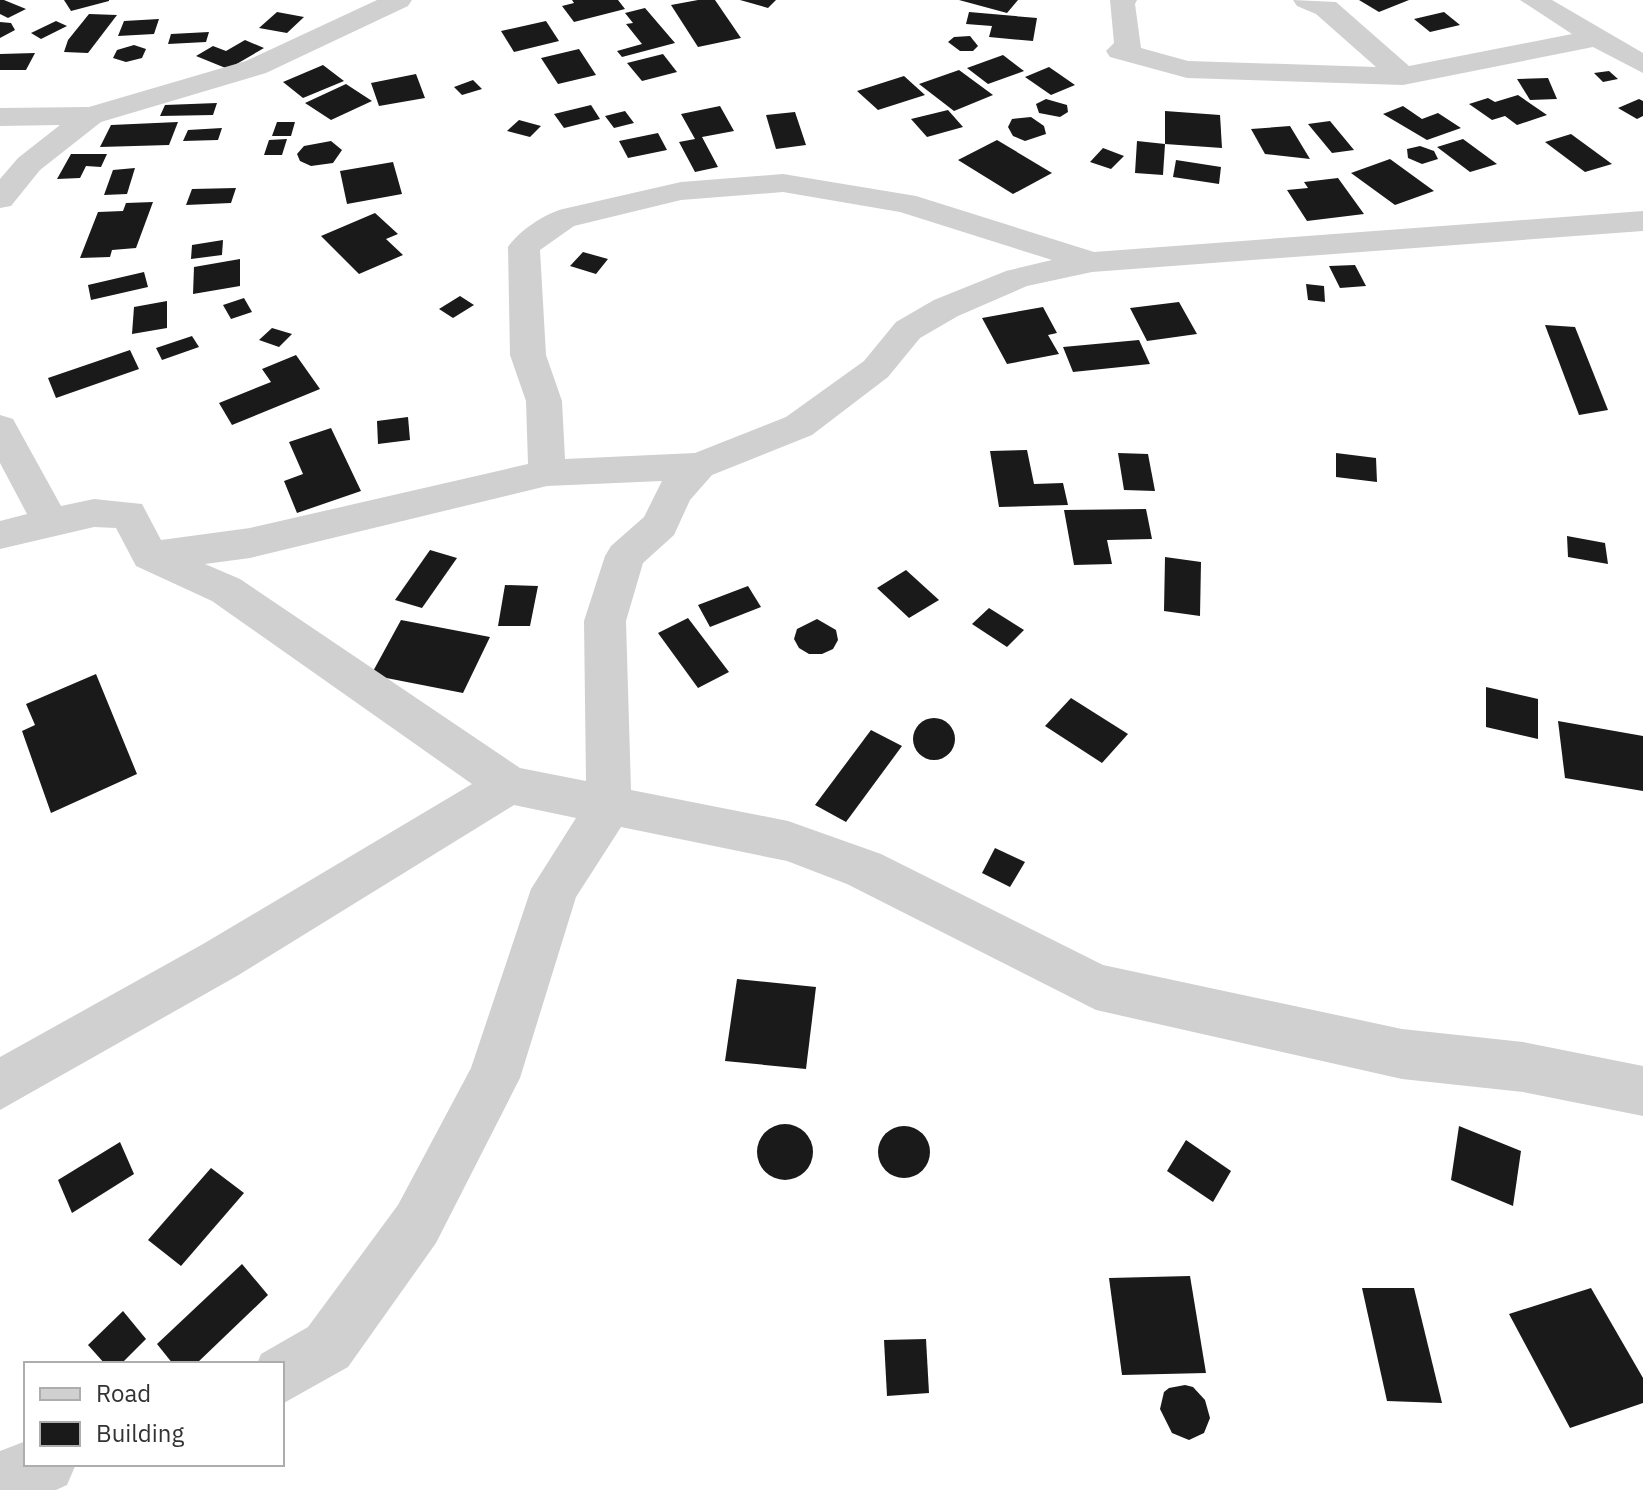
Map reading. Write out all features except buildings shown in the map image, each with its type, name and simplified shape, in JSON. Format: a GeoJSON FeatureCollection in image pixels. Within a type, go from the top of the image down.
{"type":"FeatureCollection","features":[{"type":"Feature","properties":{"kind":"street"},"geometry":{"type":"LineString","coordinates":[[0,117],[91,116],[256,67],[399,0]]}},
{"type":"Feature","properties":{"kind":"street"},"geometry":{"type":"LineString","coordinates":[[1124,0],[1121,3],[1128,47],[1120,51],[1187,69],[1403,76],[1601,37]]}},
{"type":"Feature","properties":{"kind":"street"},"geometry":{"type":"LineString","coordinates":[[1306,0],[1326,8],[1403,76]]}},
{"type":"Feature","properties":{"kind":"street"},"geometry":{"type":"LineString","coordinates":[[1533,0],[1601,37],[1643,65]]}},
{"type":"Feature","properties":{"kind":"street"},"geometry":{"type":"LineString","coordinates":[[0,199],[29,164],[91,116]]}},
{"type":"Feature","properties":{"kind":"street"},"geometry":{"type":"LineString","coordinates":[[547,473],[544,401],[528,355],[524,247],[563,219],[681,191],[783,183],[905,203],[1092,262]]}},
{"type":"Feature","properties":{"kind":"street"},"geometry":{"type":"LineString","coordinates":[[150,556],[250,543],[547,473],[699,466],[799,426],[876,369],[908,330],[946,308],[1018,278],[1092,262],[1643,221]]}},
{"type":"Feature","properties":{"kind":"street"},"geometry":{"type":"LineString","coordinates":[[0,428],[51,523]]}},
{"type":"Feature","properties":{"kind":"street"},"geometry":{"type":"LineString","coordinates":[[284,1374],[328,1347],[417,1224],[494,1078],[555,889],[609,807],[605,621],[625,556],[660,525],[673,493],[699,466]]}},
{"type":"Feature","properties":{"kind":"street"},"geometry":{"type":"LineString","coordinates":[[0,535],[94,513],[128,514],[150,556],[226,590],[509,785],[788,841],[864,869],[1096,987],[1402,1054],[1523,1067],[1643,1091]]}},
{"type":"Feature","properties":{"kind":"street"},"geometry":{"type":"LineString","coordinates":[[0,1085],[220,960],[509,785]]}},
{"type":"Feature","properties":{"kind":"street"},"geometry":{"type":"LineString","coordinates":[[0,1481],[41,1466]]}}]}
